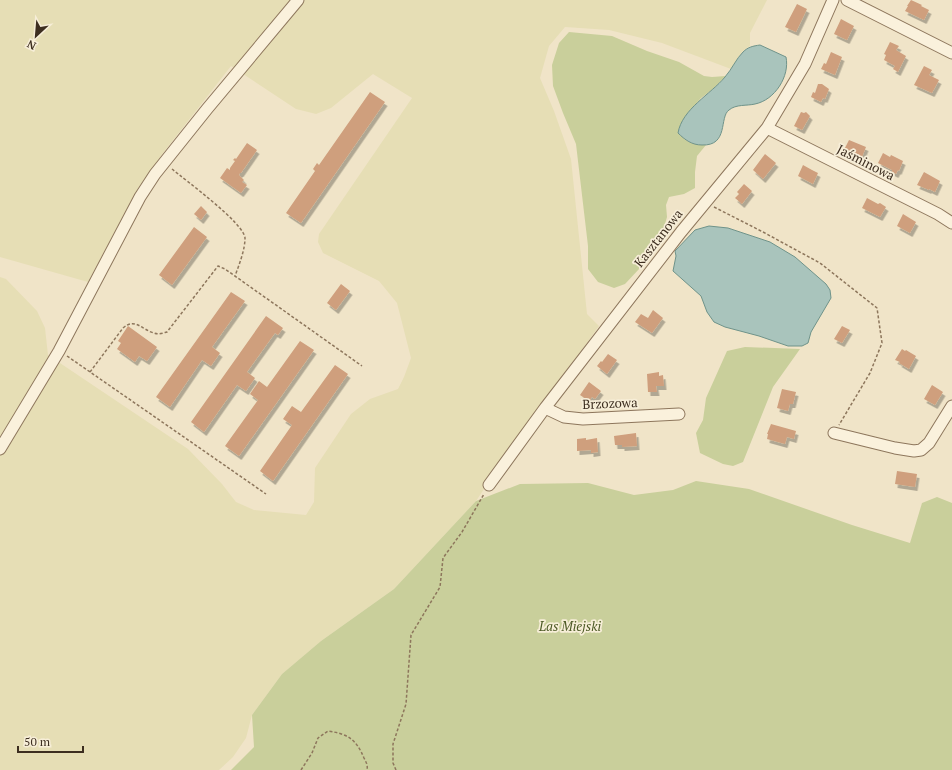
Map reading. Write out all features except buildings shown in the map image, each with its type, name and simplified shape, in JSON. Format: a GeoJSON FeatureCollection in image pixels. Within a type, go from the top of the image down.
{"type":"FeatureCollection","features":[{"type":"Feature","properties":{"kind":"street"},"geometry":{"type":"LineString","coordinates":[[0,449],[59,351],[140,197],[164,163],[206,109],[298,0]]}},
{"type":"Feature","properties":{"kind":"street","name":"Kasztanowa"},"geometry":{"type":"LineString","coordinates":[[489,485],[545,408],[676,238],[766,128],[805,64],[833,0]]}},
{"type":"Feature","properties":{"kind":"street"},"geometry":{"type":"LineString","coordinates":[[847,0],[952,52]]}},
{"type":"Feature","properties":{"kind":"street","name":"Jaśminowa"},"geometry":{"type":"LineString","coordinates":[[766,128],[938,214],[952,223]]}},
{"type":"Feature","properties":{"kind":"street"},"geometry":{"type":"LineString","coordinates":[[834,433],[895,448],[914,451],[921,450],[929,443],[952,406]]}},
{"type":"Feature","properties":{"kind":"street","name":"Brzozowa"},"geometry":{"type":"LineString","coordinates":[[545,408],[564,417],[583,419],[679,414]]}},
{"type":"Feature","properties":{"kind":"path"},"geometry":{"type":"LineString","coordinates":[[164,163],[222,209],[240,228],[245,236],[244,247],[235,276]]}},
{"type":"Feature","properties":{"kind":"path"},"geometry":{"type":"LineString","coordinates":[[705,203],[763,232],[820,264],[877,308],[882,343],[870,373],[834,433]]}},
{"type":"Feature","properties":{"kind":"path"},"geometry":{"type":"LineString","coordinates":[[90,372],[123,328],[128,324],[134,324],[154,334],[162,334],[167,332],[218,266],[225,269],[362,366]]}},
{"type":"Feature","properties":{"kind":"path"},"geometry":{"type":"LineString","coordinates":[[59,351],[266,494]]}},
{"type":"Feature","properties":{"kind":"path"},"geometry":{"type":"LineString","coordinates":[[396,770],[393,763],[393,744],[406,704],[411,635],[440,587],[443,558],[462,532],[489,485]]}},
{"type":"Feature","properties":{"kind":"path"},"geometry":{"type":"LineString","coordinates":[[300,770],[312,753],[318,738],[328,731],[340,733],[352,739],[360,750],[368,767],[367,770]]}},
{"type":"Feature","properties":{"kind":"shaded area"},"geometry":{"type":"Polygon","coordinates":[[[0,0],[767,0],[750,33],[750,46],[742,52],[731,69],[662,43],[609,30],[565,27],[549,46],[540,78],[554,111],[571,159],[587,314],[599,326],[476,501],[394,589],[321,641],[282,674],[252,715],[246,738],[233,757],[219,770],[0,770],[0,277],[6,279],[37,311],[45,328],[48,355],[188,449],[222,484],[236,502],[254,510],[306,515],[314,502],[315,468],[351,414],[370,399],[398,389],[411,358],[397,303],[379,281],[323,253],[318,242],[319,234],[412,98],[373,74],[331,108],[316,114],[296,109],[231,66],[163,153],[137,190],[88,282],[0,257],[0,0]]]}},
{"type":"Feature","properties":{"kind":"green space"},"geometry":{"type":"Polygon","coordinates":[[[569,32],[612,36],[647,51],[679,62],[704,76],[726,76],[701,98],[688,113],[684,139],[691,143],[706,145],[697,156],[695,188],[684,194],[669,197],[666,205],[667,217],[660,241],[640,268],[625,284],[614,288],[598,282],[588,269],[588,246],[576,144],[553,86],[552,65],[559,43],[569,32]]]}},
{"type":"Feature","properties":{"kind":"green space"},"geometry":{"type":"Polygon","coordinates":[[[745,347],[800,349],[773,387],[743,462],[733,466],[723,464],[700,453],[696,433],[703,420],[706,398],[727,351],[745,347]]]}},
{"type":"Feature","properties":{"kind":"green space","name":"Las Miejski"},"geometry":{"type":"Polygon","coordinates":[[[696,481],[749,489],[852,525],[910,543],[922,503],[937,497],[952,503],[952,770],[231,770],[254,747],[252,715],[282,674],[321,641],[394,589],[476,501],[520,484],[588,483],[634,495],[673,490],[696,481]]]}},
{"type":"Feature","properties":{"kind":"water"},"geometry":{"type":"Polygon","coordinates":[[[760,45],[786,57],[786,72],[780,86],[769,98],[762,102],[735,107],[729,110],[724,119],[720,136],[711,144],[695,144],[683,138],[678,133],[681,124],[691,109],[725,77],[743,52],[751,47],[760,45]]]}},
{"type":"Feature","properties":{"kind":"water"},"geometry":{"type":"Polygon","coordinates":[[[709,226],[728,228],[770,242],[795,257],[826,284],[830,290],[831,298],[811,332],[808,343],[802,346],[788,346],[759,336],[725,327],[714,322],[707,312],[701,296],[673,271],[676,256],[675,251],[695,230],[709,226]]]}}]}
